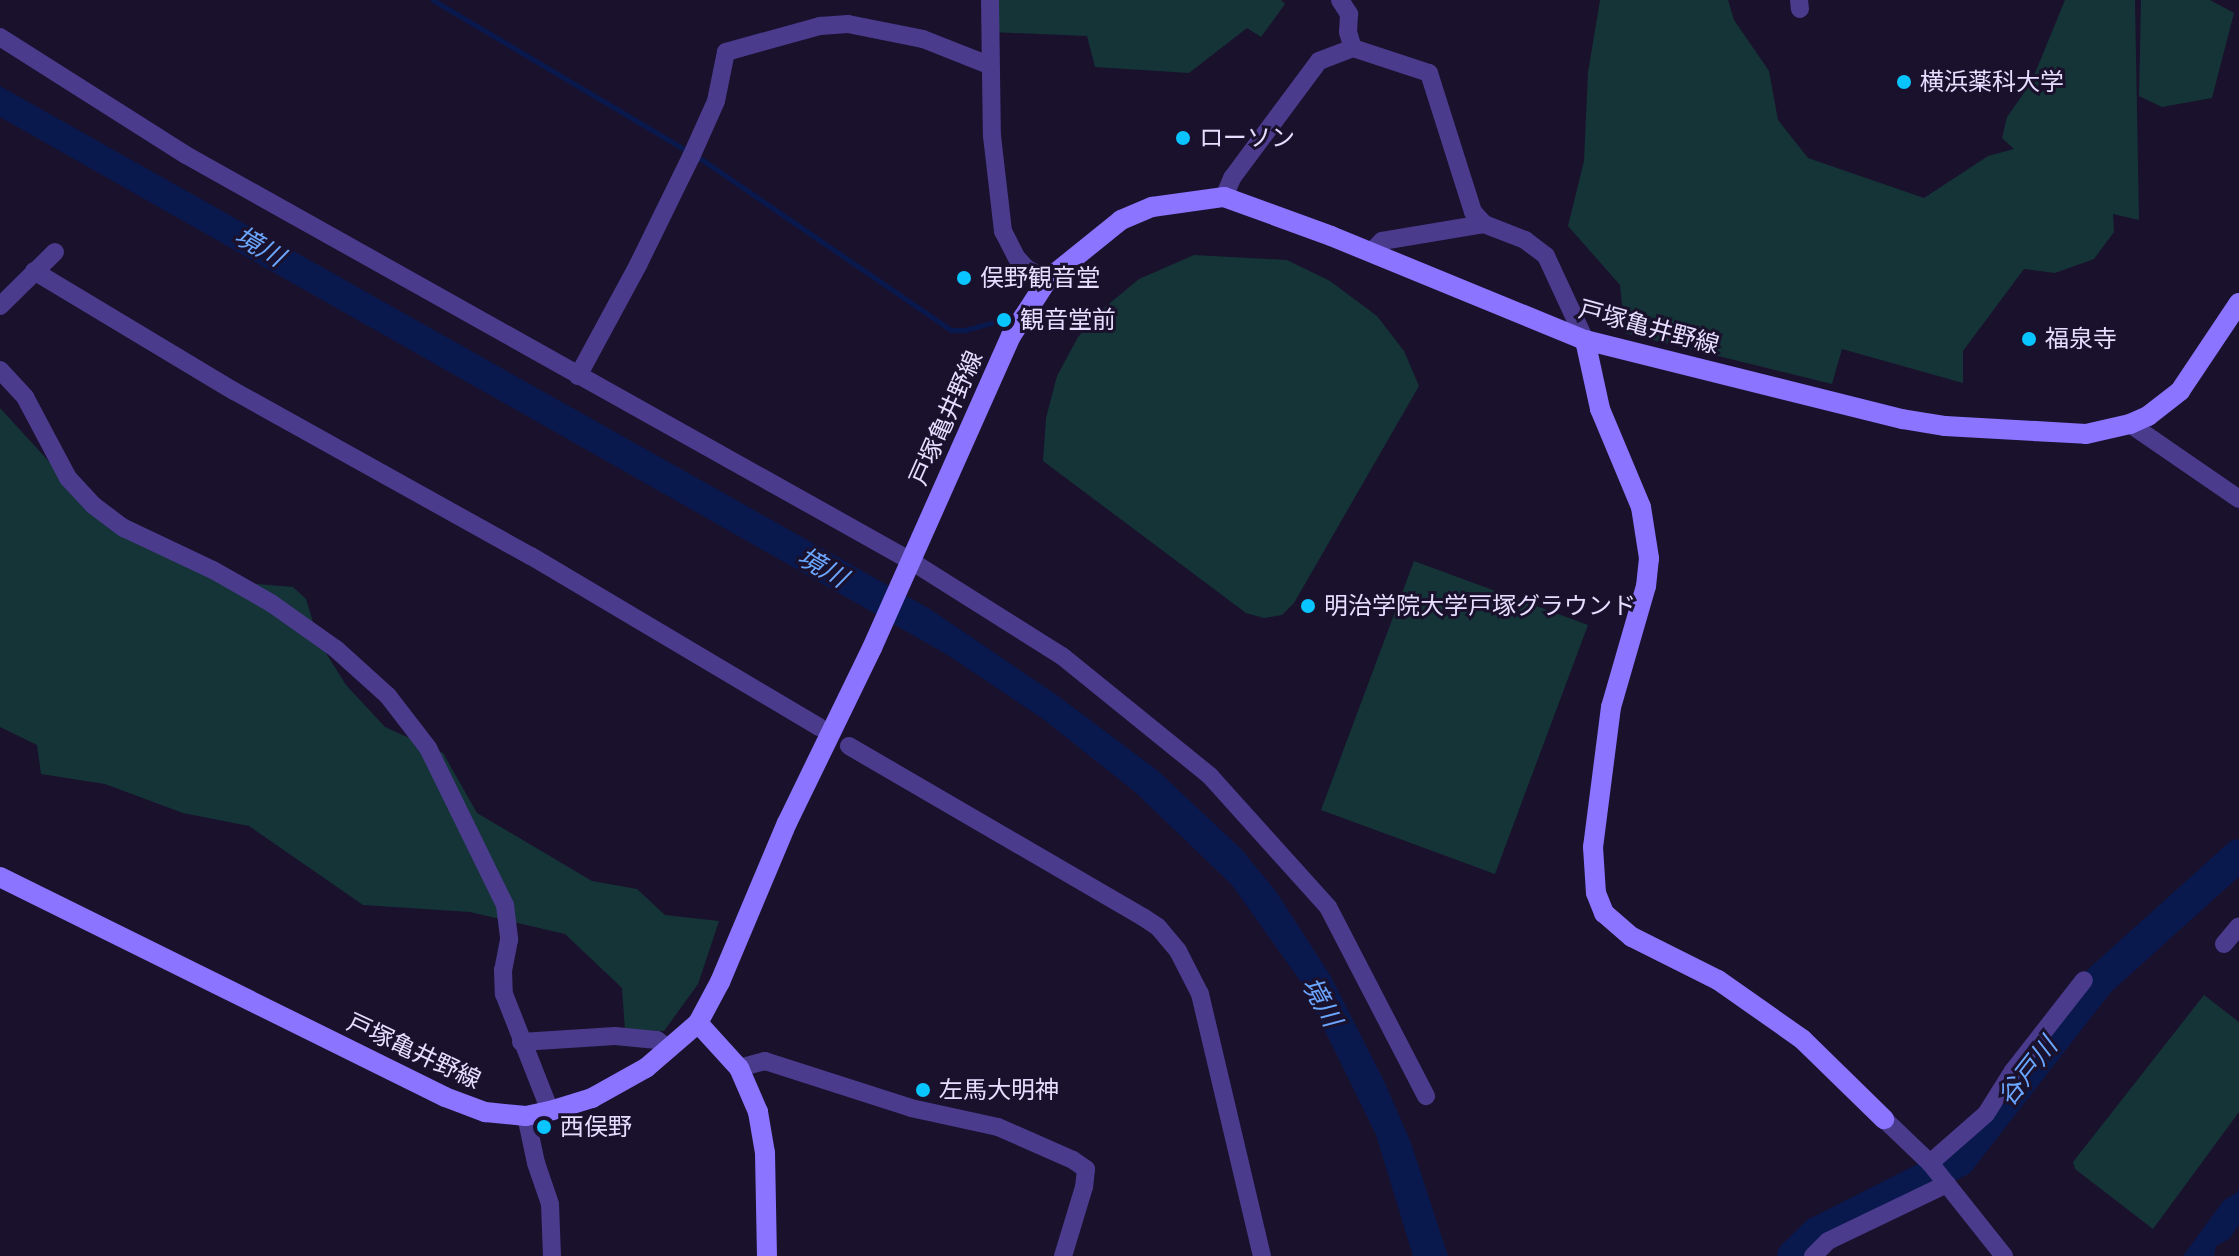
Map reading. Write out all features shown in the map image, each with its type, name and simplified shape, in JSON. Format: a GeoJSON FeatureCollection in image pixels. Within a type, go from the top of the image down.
{"type":"FeatureCollection","features":[{"type":"Feature","properties":{"kind":"main road","name":"戸塚亀井野線"},"geometry":{"type":"LineString","coordinates":[[0,877],[445,1097],[485,1112],[526,1116],[550,1111],[592,1098],[620,1084],[669,1049],[698,1023],[720,982],[787,823],[910,565],[1011,336],[1048,279],[1121,220],[1152,207],[1224,197],[1371,252],[1585,340],[1902,419],[1945,426],[2086,434],[2130,424],[2148,416],[2180,391],[2239,303]]}},
{"type":"Feature","properties":{"kind":"main road"},"geometry":{"type":"LineString","coordinates":[[1585,340],[1600,409],[1641,507],[1649,558],[1646,586],[1618,673],[1609,719],[1593,847],[1592,874],[1596,893],[1604,913],[1616,925],[1718,980],[1802,1039],[1884,1119]]}},
{"type":"Feature","properties":{"kind":"main road"},"geometry":{"type":"LineString","coordinates":[[698,1023],[739,1068],[758,1112],[763,1135],[767,1256]]}},
{"type":"Feature","properties":{"kind":"street"},"geometry":{"type":"LineString","coordinates":[[990,0],[989,65],[994,165],[1003,231],[1027,269],[1048,279]]}},
{"type":"Feature","properties":{"kind":"street"},"geometry":{"type":"LineString","coordinates":[[1340,0],[1349,14],[1348,32],[1353,48]]}},
{"type":"Feature","properties":{"kind":"street"},"geometry":{"type":"LineString","coordinates":[[578,376],[638,265],[694,150],[716,101],[726,52],[808,29],[848,24],[876,27],[923,39],[989,65]]}},
{"type":"Feature","properties":{"kind":"street"},"geometry":{"type":"LineString","coordinates":[[0,37],[186,155],[910,565],[1062,656],[1210,776],[1252,818],[1328,907],[1426,1096]]}},
{"type":"Feature","properties":{"kind":"street"},"geometry":{"type":"LineString","coordinates":[[1224,197],[1232,178],[1319,61],[1353,48],[1429,73],[1473,212],[1484,224],[1525,240],[1546,256],[1585,340]]}},
{"type":"Feature","properties":{"kind":"street"},"geometry":{"type":"LineString","coordinates":[[1371,252],[1382,241],[1484,224]]}},
{"type":"Feature","properties":{"kind":"street"},"geometry":{"type":"LineString","coordinates":[[0,306],[55,252]]}},
{"type":"Feature","properties":{"kind":"street"},"geometry":{"type":"LineString","coordinates":[[34,271],[234,391],[531,556],[819,727]]}},
{"type":"Feature","properties":{"kind":"street"},"geometry":{"type":"LineString","coordinates":[[0,370],[25,397],[68,478],[93,505],[124,528],[213,570],[271,603],[362,670],[388,696],[428,748],[449,785],[505,905],[509,940],[503,970],[504,994],[550,1111]]}},
{"type":"Feature","properties":{"kind":"street"},"geometry":{"type":"LineString","coordinates":[[2130,424],[2239,499]]}},
{"type":"Feature","properties":{"kind":"street"},"geometry":{"type":"LineString","coordinates":[[849,746],[1143,917],[1158,927],[1178,951],[1200,994],[1262,1256]]}},
{"type":"Feature","properties":{"kind":"street"},"geometry":{"type":"LineString","coordinates":[[2224,944],[2239,926]]}},
{"type":"Feature","properties":{"kind":"street"},"geometry":{"type":"LineString","coordinates":[[1813,1256],[1828,1241],[1940,1175],[1986,1114],[2013,1071],[2084,980]]}},
{"type":"Feature","properties":{"kind":"street"},"geometry":{"type":"LineString","coordinates":[[521,1042],[615,1036],[657,1040],[669,1049]]}},
{"type":"Feature","properties":{"kind":"street"},"geometry":{"type":"LineString","coordinates":[[739,1068],[765,1061],[911,1108],[998,1127],[1073,1160],[1086,1169],[1063,1256]]}},
{"type":"Feature","properties":{"kind":"street"},"geometry":{"type":"LineString","coordinates":[[526,1116],[536,1163],[550,1204],[552,1256]]}},
{"type":"Feature","properties":{"kind":"street"},"geometry":{"type":"LineString","coordinates":[[1884,1119],[1940,1175],[2004,1256]]}},
{"type":"Feature","properties":{"kind":"green space"},"geometry":{"type":"Polygon","coordinates":[[[990,0],[1281,0],[1285,4],[1261,37],[1247,28],[1189,73],[1095,67],[1087,36],[990,32],[990,0]]]}},
{"type":"Feature","properties":{"kind":"green space"},"geometry":{"type":"Polygon","coordinates":[[[1600,0],[1728,0],[1734,20],[1769,71],[1778,120],[1808,158],[1924,198],[1988,156],[2014,149],[2002,138],[2007,117],[2031,83],[2065,0],[2135,0],[2139,220],[2113,214],[2114,232],[2094,259],[2055,273],[2024,269],[1963,351],[1963,383],[1842,349],[1832,384],[1625,333],[1620,285],[1568,226],[1584,161],[1588,72],[1600,0]]]}},
{"type":"Feature","properties":{"kind":"green space"},"geometry":{"type":"Polygon","coordinates":[[[2141,0],[2210,0],[2234,13],[2212,98],[2162,107],[2139,96],[2141,0]]]}},
{"type":"Feature","properties":{"kind":"green space"},"geometry":{"type":"Polygon","coordinates":[[[1194,255],[1287,260],[1330,281],[1377,316],[1404,351],[1419,386],[1294,603],[1282,615],[1264,618],[1246,613],[1043,461],[1046,418],[1057,376],[1078,337],[1104,308],[1139,279],[1194,255]]]}},
{"type":"Feature","properties":{"kind":"green space"},"geometry":{"type":"Polygon","coordinates":[[[0,408],[99,516],[235,582],[293,587],[306,599],[319,642],[346,685],[385,727],[443,753],[477,813],[592,881],[637,889],[665,915],[719,921],[698,984],[664,1031],[625,1030],[622,988],[565,934],[470,912],[363,905],[249,826],[183,813],[105,784],[41,774],[37,745],[0,727],[0,408]]]}},
{"type":"Feature","properties":{"kind":"green space"},"geometry":{"type":"Polygon","coordinates":[[[1414,561],[1588,625],[1495,874],[1321,810],[1414,561]]]}},
{"type":"Feature","properties":{"kind":"green space"},"geometry":{"type":"Polygon","coordinates":[[[2204,995],[2239,1022],[2239,1112],[2153,1229],[2075,1169],[2073,1162],[2204,995]]]}},
{"type":"Feature","properties":{"kind":"water","name":"境川"},"geometry":{"type":"Polygon","coordinates":[[[0,86],[930,609],[1058,696],[1158,771],[1241,849],[1275,890],[1330,975],[1385,1083],[1411,1143],[1448,1256],[1413,1256],[1376,1135],[1301,982],[1232,885],[1135,792],[1043,719],[946,654],[0,117],[0,86]]]}},
{"type":"Feature","properties":{"kind":"water"},"geometry":{"type":"Polygon","coordinates":[[[2239,1187],[2239,1225],[2229,1239],[2216,1246],[2214,1256],[2183,1256],[2224,1200],[2238,1192],[2239,1187]]]}},
{"type":"Feature","properties":{"kind":"waterway"},"geometry":{"type":"LineString","coordinates":[[433,0],[704,161],[951,330],[965,330],[998,321]]}},
{"type":"Feature","properties":{"kind":"waterway","name":"谷戸川"},"geometry":{"type":"LineString","coordinates":[[1793,1256],[1817,1233],[1959,1161],[2099,981],[2239,855]]}},
{"type":"Feature","properties":{"kind":"place","name":"横浜薬科大学"},"geometry":{"type":"Point","coordinates":[1904,82]}},
{"type":"Feature","properties":{"kind":"place","name":"ローソン"},"geometry":{"type":"Point","coordinates":[1183,138]}},
{"type":"Feature","properties":{"kind":"place","name":"俣野観音堂"},"geometry":{"type":"Point","coordinates":[964,278]}},
{"type":"Feature","properties":{"kind":"place","name":"観音堂前"},"geometry":{"type":"Point","coordinates":[1004,320]}},
{"type":"Feature","properties":{"kind":"place","name":"福泉寺"},"geometry":{"type":"Point","coordinates":[2029,339]}},
{"type":"Feature","properties":{"kind":"place","name":"明治学院大学戸塚グラウンド"},"geometry":{"type":"Point","coordinates":[1308,606]}},
{"type":"Feature","properties":{"kind":"place","name":"左馬大明神"},"geometry":{"type":"Point","coordinates":[923,1090]}},
{"type":"Feature","properties":{"kind":"place","name":"西俣野"},"geometry":{"type":"Point","coordinates":[544,1127]}}]}
